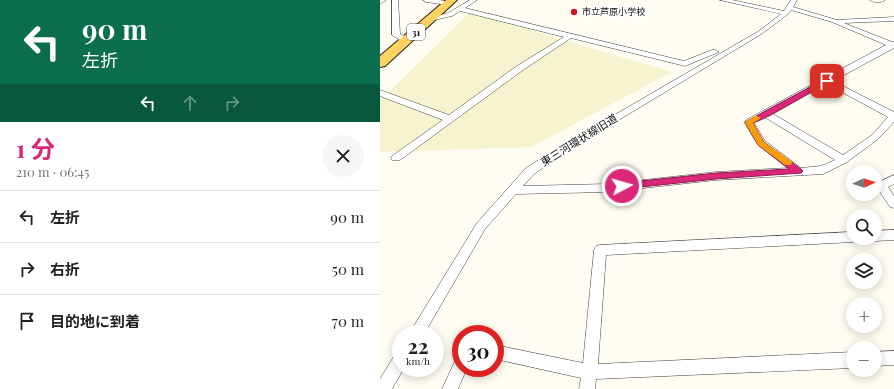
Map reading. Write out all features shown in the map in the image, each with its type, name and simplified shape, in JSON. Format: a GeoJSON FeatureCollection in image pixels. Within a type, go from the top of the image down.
{"type":"FeatureCollection","features":[{"type":"Feature","properties":{"kind":"main road","name":"31"},"geometry":{"type":"LineString","coordinates":[[380,63],[430,19],[453,4]]}},
{"type":"Feature","properties":{"kind":"street"},"geometry":{"type":"LineString","coordinates":[[380,2],[384,0]]}},
{"type":"Feature","properties":{"kind":"street"},"geometry":{"type":"LineString","coordinates":[[395,0],[396,35],[406,40]]}},
{"type":"Feature","properties":{"kind":"street"},"geometry":{"type":"LineString","coordinates":[[426,0],[453,4],[570,36],[686,64],[710,54],[746,34],[760,32]]}},
{"type":"Feature","properties":{"kind":"street"},"geometry":{"type":"LineString","coordinates":[[453,4],[474,0]]}},
{"type":"Feature","properties":{"kind":"street"},"geometry":{"type":"LineString","coordinates":[[723,0],[756,7],[790,7],[834,21],[893,45]]}},
{"type":"Feature","properties":{"kind":"street"},"geometry":{"type":"LineString","coordinates":[[756,7],[761,0]]}},
{"type":"Feature","properties":{"kind":"street"},"geometry":{"type":"LineString","coordinates":[[873,0],[882,0]]}},
{"type":"Feature","properties":{"kind":"street","name":"東三河環状線旧道"},"geometry":{"type":"LineString","coordinates":[[421,325],[481,226],[530,171],[560,151],[760,32],[790,7]]}},
{"type":"Feature","properties":{"kind":"street"},"geometry":{"type":"LineString","coordinates":[[834,21],[894,20]]}},
{"type":"Feature","properties":{"kind":"street"},"geometry":{"type":"LineString","coordinates":[[396,158],[520,68],[570,36]]}},
{"type":"Feature","properties":{"kind":"street"},"geometry":{"type":"LineString","coordinates":[[798,171],[761,143],[749,122],[893,45]]}},
{"type":"Feature","properties":{"kind":"street"},"geometry":{"type":"LineString","coordinates":[[512,190],[607,188],[716,176],[823,170],[843,160],[875,137],[894,116],[827,81]]}},
{"type":"Feature","properties":{"kind":"street"},"geometry":{"type":"LineString","coordinates":[[380,93],[450,119]]}},
{"type":"Feature","properties":{"kind":"street"},"geometry":{"type":"LineString","coordinates":[[766,114],[843,160]]}},
{"type":"Feature","properties":{"kind":"street"},"geometry":{"type":"LineString","coordinates":[[894,179],[882,186],[894,204]]}},
{"type":"Feature","properties":{"kind":"street"},"geometry":{"type":"LineString","coordinates":[[882,236],[894,235]]}},
{"type":"Feature","properties":{"kind":"street"},"geometry":{"type":"LineString","coordinates":[[587,389],[590,372],[600,250],[846,237]]}},
{"type":"Feature","properties":{"kind":"street"},"geometry":{"type":"LineString","coordinates":[[504,354],[590,372],[846,360]]}},
{"type":"Feature","properties":{"kind":"street"},"geometry":{"type":"LineString","coordinates":[[882,359],[894,358]]}},
{"type":"Feature","properties":{"kind":"street"},"geometry":{"type":"LineString","coordinates":[[383,389],[392,374]]}},
{"type":"Feature","properties":{"kind":"street"},"geometry":{"type":"LineString","coordinates":[[450,389],[455,377]]}},
{"type":"Feature","properties":{"kind":"shaded area"},"geometry":{"type":"Polygon","coordinates":[[[470,12],[672,72],[531,147],[380,152],[380,101],[470,12]]]}},
{"type":"Feature","properties":{"kind":"slow traffic"},"geometry":{"type":"LineString","coordinates":[[757,118],[749,122],[761,143],[788,163]]}},
{"type":"Feature","properties":{"kind":"place","name":"市立芦原小学校"},"geometry":{"type":"Point","coordinates":[574,12]}},
{"type":"Feature","properties":{"kind":"route"},"geometry":{"type":"LineString","coordinates":[[622,186],[716,176],[798,171],[761,143],[749,122],[827,81]]}}]}
